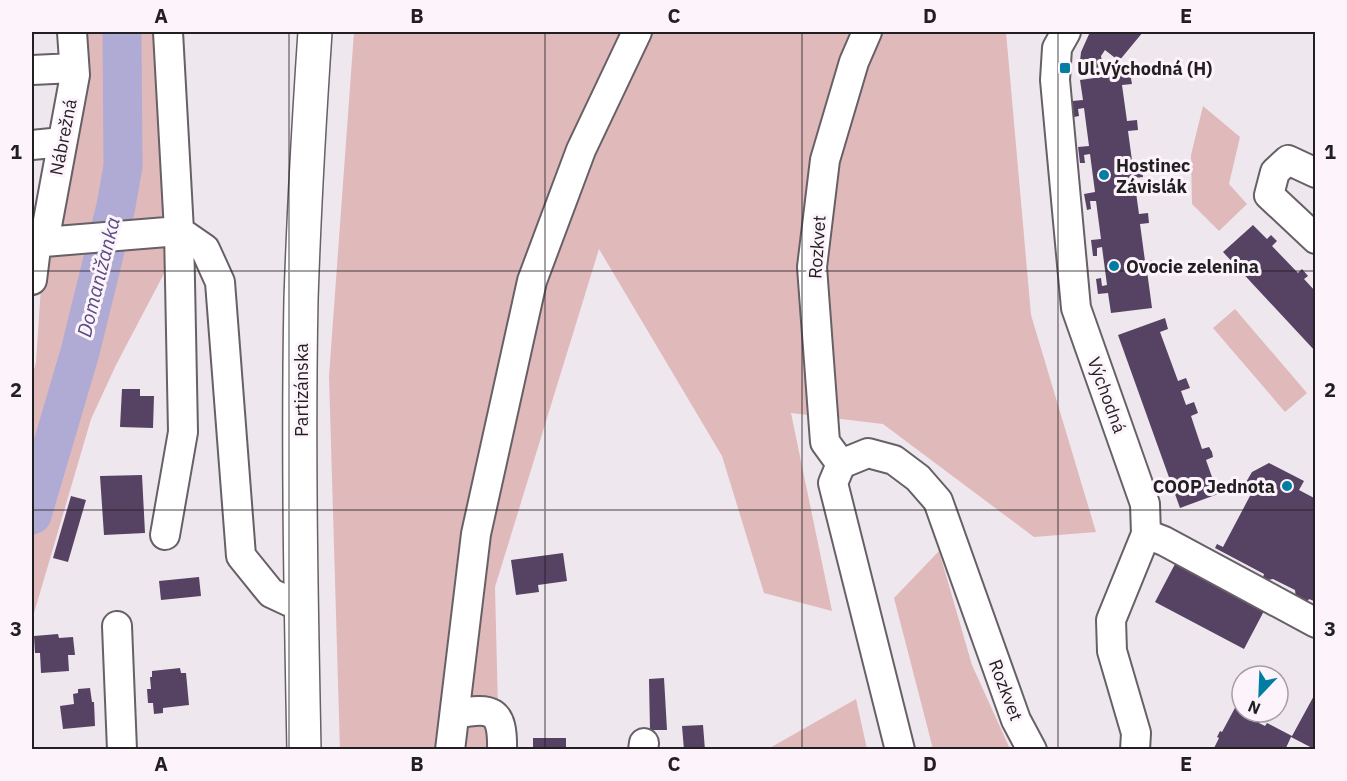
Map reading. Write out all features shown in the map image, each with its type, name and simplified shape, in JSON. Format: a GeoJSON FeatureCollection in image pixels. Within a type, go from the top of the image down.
{"type":"FeatureCollection","features":[{"type":"Feature","properties":{"kind":"main road","name":"Partizánska"},"geometry":{"type":"LineString","coordinates":[[304,750],[301,607],[301,302],[307,151],[315,32]]}},
{"type":"Feature","properties":{"kind":"street","name":"Nábrežná"},"geometry":{"type":"LineString","coordinates":[[36,255],[75,75],[72,32]]}},
{"type":"Feature","properties":{"kind":"street"},"geometry":{"type":"LineString","coordinates":[[165,535],[183,432],[179,231],[168,32]]}},
{"type":"Feature","properties":{"kind":"street"},"geometry":{"type":"LineString","coordinates":[[450,750],[476,534],[532,281],[581,150],[637,32]]}},
{"type":"Feature","properties":{"kind":"street","name":"Rozkvet"},"geometry":{"type":"LineString","coordinates":[[867,32],[854,62],[825,160],[812,267],[825,442],[841,464],[868,453],[894,460],[918,478],[938,501],[1016,720],[1032,750]]}},
{"type":"Feature","properties":{"kind":"street","name":"Východná"},"geometry":{"type":"LineString","coordinates":[[1066,32],[1057,48],[1055,80],[1076,308],[1145,504],[1146,534],[1111,620],[1112,651],[1136,733],[1135,750]]}},
{"type":"Feature","properties":{"kind":"street"},"geometry":{"type":"LineString","coordinates":[[32,70],[74,68]]}},
{"type":"Feature","properties":{"kind":"street"},"geometry":{"type":"LineString","coordinates":[[32,145],[62,142]]}},
{"type":"Feature","properties":{"kind":"street"},"geometry":{"type":"LineString","coordinates":[[1316,173],[1288,160],[1275,172],[1269,195],[1316,239]]}},
{"type":"Feature","properties":{"kind":"street"},"geometry":{"type":"LineString","coordinates":[[36,255],[90,238],[179,231],[205,249],[220,282],[241,556],[271,593],[301,607]]}},
{"type":"Feature","properties":{"kind":"street"},"geometry":{"type":"LineString","coordinates":[[841,464],[833,483],[900,750]]}},
{"type":"Feature","properties":{"kind":"street"},"geometry":{"type":"LineString","coordinates":[[1146,534],[1164,541],[1316,623]]}},
{"type":"Feature","properties":{"kind":"street"},"geometry":{"type":"LineString","coordinates":[[117,626],[122,750]]}},
{"type":"Feature","properties":{"kind":"street"},"geometry":{"type":"LineString","coordinates":[[455,714],[486,711],[497,717],[503,728],[502,750]]}},
{"type":"Feature","properties":{"kind":"shaded area"},"geometry":{"type":"Polygon","coordinates":[[[72,32],[168,32],[178,216],[46,228],[72,32]]]}},
{"type":"Feature","properties":{"kind":"shaded area"},"geometry":{"type":"Polygon","coordinates":[[[354,32],[1006,32],[1031,315],[1096,532],[1034,537],[883,424],[791,413],[832,611],[764,593],[722,456],[599,249],[495,587],[499,749],[340,750],[329,376],[354,32]]]}},
{"type":"Feature","properties":{"kind":"shaded area"},"geometry":{"type":"Polygon","coordinates":[[[1203,106],[1240,137],[1229,184],[1247,204],[1219,231],[1192,204],[1191,155],[1203,106]]]}},
{"type":"Feature","properties":{"kind":"shaded area"},"geometry":{"type":"Polygon","coordinates":[[[179,245],[116,365],[91,419],[32,620],[32,377],[36,362],[43,256],[179,245]]]}},
{"type":"Feature","properties":{"kind":"shaded area"},"geometry":{"type":"Polygon","coordinates":[[[1235,309],[1307,393],[1285,412],[1213,328],[1235,309]]]}},
{"type":"Feature","properties":{"kind":"shaded area"},"geometry":{"type":"Polygon","coordinates":[[[939,551],[972,665],[1010,749],[933,749],[894,598],[939,551]]]}},
{"type":"Feature","properties":{"kind":"shaded area"},"geometry":{"type":"Polygon","coordinates":[[[856,699],[867,749],[768,749],[856,699]]]}},
{"type":"Feature","properties":{"kind":"building"},"geometry":{"type":"Polygon","coordinates":[[[1090,32],[1143,32],[1119,61],[1105,50],[1101,56],[1103,67],[1079,70],[1081,52],[1090,32]]]}},
{"type":"Feature","properties":{"kind":"building"},"geometry":{"type":"Polygon","coordinates":[[[1130,73],[1132,84],[1122,85],[1127,121],[1137,120],[1138,130],[1128,131],[1133,168],[1142,167],[1143,177],[1134,178],[1139,214],[1148,213],[1149,223],[1140,224],[1145,261],[1153,260],[1155,270],[1147,271],[1152,308],[1111,313],[1108,293],[1098,294],[1096,279],[1101,278],[1102,286],[1107,285],[1102,247],[1097,248],[1097,256],[1093,256],[1091,240],[1101,239],[1096,201],[1090,201],[1091,209],[1087,210],[1084,194],[1095,192],[1090,154],[1084,155],[1085,163],[1080,163],[1078,147],[1089,146],[1084,108],[1078,109],[1079,116],[1074,117],[1072,101],[1083,100],[1080,80],[1130,73]]]}},
{"type":"Feature","properties":{"kind":"building"},"geometry":{"type":"Polygon","coordinates":[[[1253,225],[1267,239],[1271,235],[1277,241],[1272,246],[1298,273],[1302,269],[1308,276],[1304,279],[1316,292],[1316,352],[1223,252],[1253,225]]]}},
{"type":"Feature","properties":{"kind":"building"},"geometry":{"type":"Polygon","coordinates":[[[1165,318],[1168,329],[1160,332],[1178,381],[1186,378],[1190,388],[1181,391],[1186,405],[1194,402],[1198,413],[1191,416],[1202,449],[1209,447],[1212,452],[1213,457],[1206,460],[1218,494],[1180,508],[1118,335],[1165,318]]]}},
{"type":"Feature","properties":{"kind":"building"},"geometry":{"type":"Polygon","coordinates":[[[122,389],[140,389],[140,396],[154,396],[153,428],[120,427],[122,389]]]}},
{"type":"Feature","properties":{"kind":"building"},"geometry":{"type":"Polygon","coordinates":[[[1269,463],[1304,481],[1299,490],[1316,499],[1316,602],[1309,599],[1306,604],[1296,599],[1295,590],[1273,579],[1262,581],[1264,574],[1215,548],[1217,544],[1223,547],[1251,494],[1242,489],[1252,472],[1269,463]]]}},
{"type":"Feature","properties":{"kind":"building"},"geometry":{"type":"Polygon","coordinates":[[[142,475],[145,533],[104,535],[100,476],[142,475]]]}},
{"type":"Feature","properties":{"kind":"building"},"geometry":{"type":"Polygon","coordinates":[[[71,496],[86,500],[68,562],[53,558],[71,496]]]}},
{"type":"Feature","properties":{"kind":"building"},"geometry":{"type":"Polygon","coordinates":[[[563,553],[567,581],[538,585],[539,592],[516,595],[511,560],[563,553]]]}},
{"type":"Feature","properties":{"kind":"building"},"geometry":{"type":"Polygon","coordinates":[[[1175,564],[1264,611],[1244,649],[1155,602],[1175,564]]]}},
{"type":"Feature","properties":{"kind":"building"},"geometry":{"type":"Polygon","coordinates":[[[199,577],[201,596],[161,600],[159,581],[199,577]]]}},
{"type":"Feature","properties":{"kind":"building"},"geometry":{"type":"Polygon","coordinates":[[[58,634],[59,638],[73,637],[75,655],[68,655],[69,671],[41,673],[40,653],[35,653],[34,636],[58,634]]]}},
{"type":"Feature","properties":{"kind":"building"},"geometry":{"type":"Polygon","coordinates":[[[180,668],[181,673],[186,673],[189,705],[163,708],[163,713],[154,714],[153,703],[148,703],[147,689],[151,689],[152,671],[180,668]]]}},
{"type":"Feature","properties":{"kind":"building"},"geometry":{"type":"Polygon","coordinates":[[[664,678],[667,730],[650,730],[649,679],[664,678]]]}},
{"type":"Feature","properties":{"kind":"building"},"geometry":{"type":"Polygon","coordinates":[[[90,688],[92,702],[94,702],[95,726],[63,729],[60,706],[74,704],[73,694],[78,693],[78,689],[90,688]]]}},
{"type":"Feature","properties":{"kind":"building"},"geometry":{"type":"Polygon","coordinates":[[[1316,692],[1316,750],[1291,737],[1285,750],[1213,750],[1220,731],[1222,732],[1230,717],[1230,724],[1265,726],[1269,724],[1292,736],[1316,692]]]}},
{"type":"Feature","properties":{"kind":"building"},"geometry":{"type":"Polygon","coordinates":[[[703,725],[705,750],[684,750],[682,726],[703,725]]]}},
{"type":"Feature","properties":{"kind":"building"},"geometry":{"type":"Polygon","coordinates":[[[533,738],[566,738],[566,750],[533,750],[533,738]]]}},
{"type":"Feature","properties":{"kind":"waterway","name":"Domanižanka"},"geometry":{"type":"LineString","coordinates":[[32,515],[80,352],[116,206],[123,166],[122,32]]}},
{"type":"Feature","properties":{"kind":"place","name":"Ul.Východná (H)"},"geometry":{"type":"Point","coordinates":[1065,68]}},
{"type":"Feature","properties":{"kind":"place","name":"Hostinec Závislák"},"geometry":{"type":"Point","coordinates":[1104,175]}},
{"type":"Feature","properties":{"kind":"place","name":"Ovocie zelenina"},"geometry":{"type":"Point","coordinates":[1114,266]}},
{"type":"Feature","properties":{"kind":"place","name":"COOP Jednota"},"geometry":{"type":"Point","coordinates":[1287,486]}}]}
